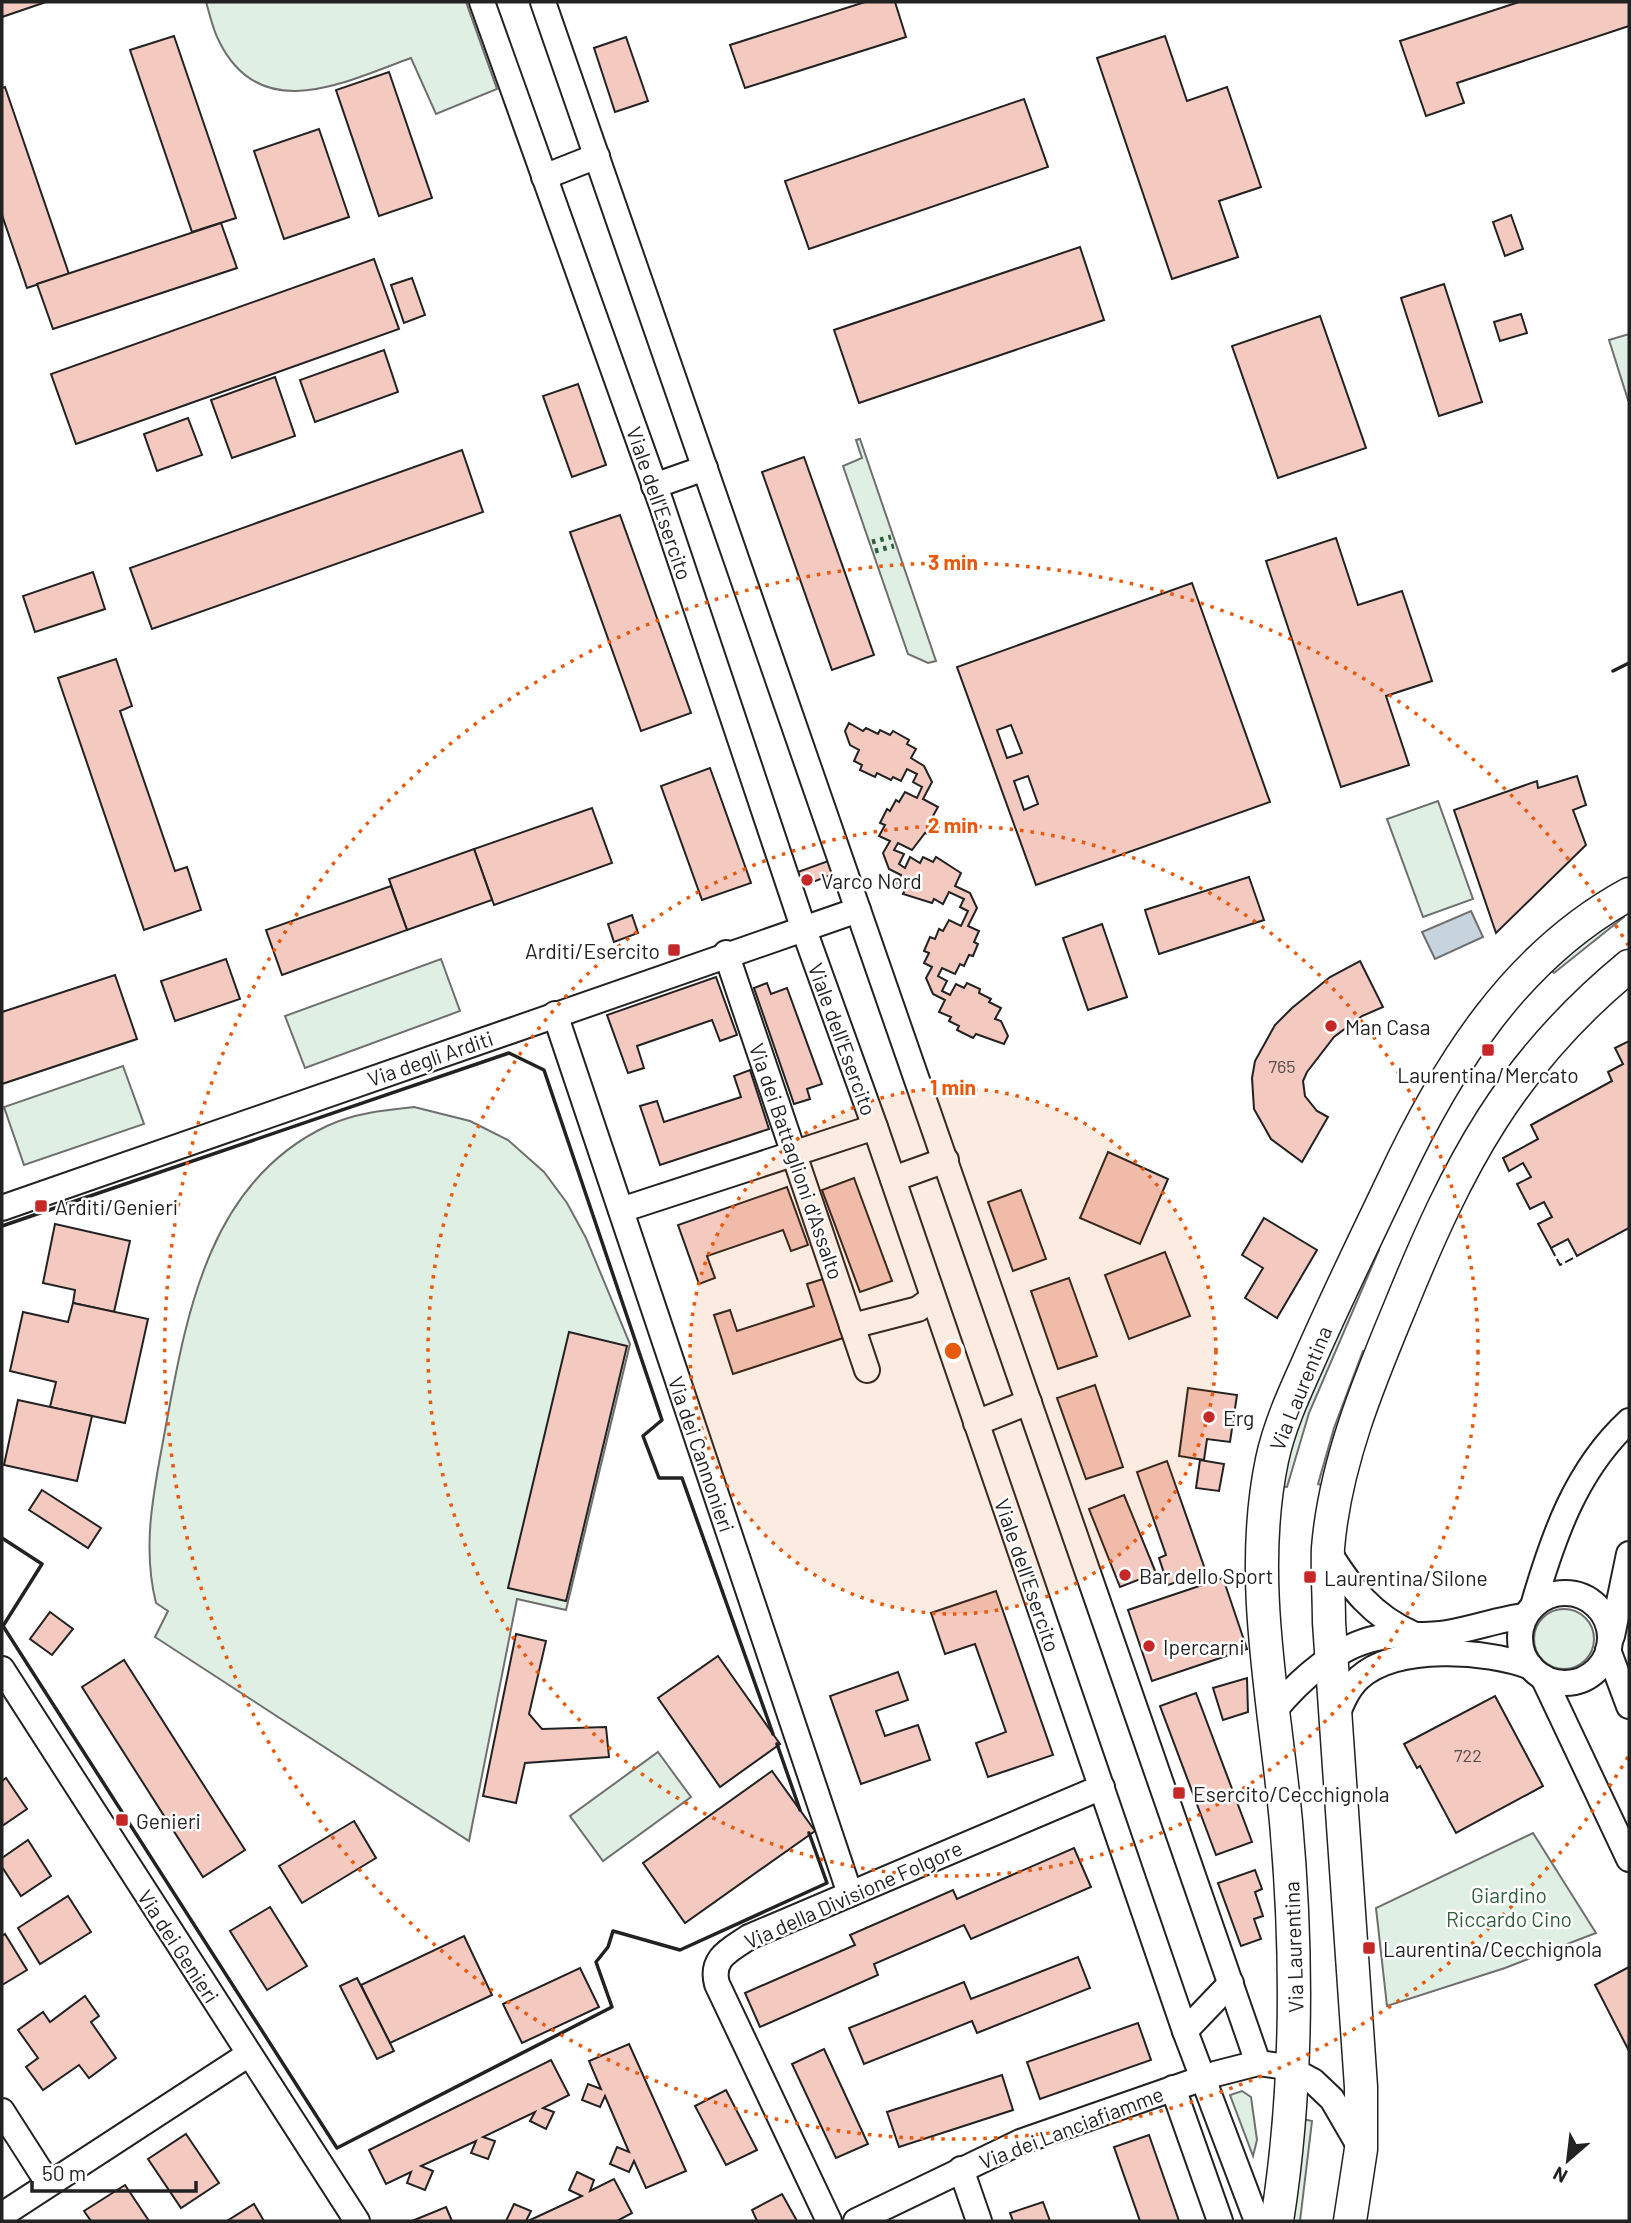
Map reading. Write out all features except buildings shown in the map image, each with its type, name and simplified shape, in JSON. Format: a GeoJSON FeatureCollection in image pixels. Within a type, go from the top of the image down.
{"type":"FeatureCollection","features":[{"type":"Feature","properties":{"kind":"main road","name":"Via Laurentina"},"geometry":{"type":"LineString","coordinates":[[1277,2221],[1287,2153],[1294,2070],[1295,1975],[1290,1874],[1263,1590],[1266,1501],[1278,1436],[1300,1380],[1401,1163],[1471,1039],[1513,986],[1554,946],[1596,913],[1629,894]]}},
{"type":"Feature","properties":{"kind":"main road"},"geometry":{"type":"LineString","coordinates":[[1350,2221],[1361,2149],[1359,2028],[1335,1721],[1328,1551],[1338,1485],[1372,1375],[1460,1169],[1504,1097],[1540,1051],[1566,1023],[1629,966]]}},
{"type":"Feature","properties":{"kind":"street","name":"Viale dell'Esercito"},"geometry":{"type":"LineString","coordinates":[[482,2],[654,486],[803,927],[893,1179],[1185,2031],[1257,2221]]}},
{"type":"Feature","properties":{"kind":"street"},"geometry":{"type":"LineString","coordinates":[[544,2],[1258,2063],[1294,2070],[1313,2081],[1332,2099],[1361,2149]]}},
{"type":"Feature","properties":{"kind":"street"},"geometry":{"type":"LineString","coordinates":[[544,177],[597,156]]}},
{"type":"Feature","properties":{"kind":"street"},"geometry":{"type":"LineString","coordinates":[[654,486],[705,468]]}},
{"type":"Feature","properties":{"kind":"street","name":"Via degli Arditi"},"geometry":{"type":"LineString","coordinates":[[2,1208],[726,953],[858,910]]}},
{"type":"Feature","properties":{"kind":"street","name":"Via dei Battaglioni d'Assalto"},"geometry":{"type":"LineString","coordinates":[[726,953],[867,1370]]}},
{"type":"Feature","properties":{"kind":"street","name":"Via dei Cannonieri"},"geometry":{"type":"LineString","coordinates":[[555,1014],[850,1894]]}},
{"type":"Feature","properties":{"kind":"street"},"geometry":{"type":"LineString","coordinates":[[621,1210],[875,1127]]}},
{"type":"Feature","properties":{"kind":"street"},"geometry":{"type":"LineString","coordinates":[[893,1179],[946,1160]]}},
{"type":"Feature","properties":{"kind":"street"},"geometry":{"type":"LineString","coordinates":[[852,1326],[918,1309],[933,1298]]}},
{"type":"Feature","properties":{"kind":"street"},"geometry":{"type":"LineString","coordinates":[[976,1423],[1029,1402]]}},
{"type":"Feature","properties":{"kind":"street"},"geometry":{"type":"LineString","coordinates":[[1629,1421],[1605,1446],[1574,1492],[1559,1526],[1520,1643],[1537,1672],[1629,1859]]}},
{"type":"Feature","properties":{"kind":"street"},"geometry":{"type":"LineString","coordinates":[[1328,1551],[1360,1599],[1388,1621],[1413,1634]]}},
{"type":"Feature","properties":{"kind":"street"},"geometry":{"type":"LineString","coordinates":[[1335,1721],[1356,1681],[1390,1661],[1423,1655],[1471,1655],[1506,1659],[1564,1683],[1586,1678],[1598,1670],[1609,1647],[1629,1554]]}},
{"type":"Feature","properties":{"kind":"street"},"geometry":{"type":"LineString","coordinates":[[1275,1711],[1294,1688],[1332,1658],[1376,1638],[1438,1634],[1529,1611],[1558,1593],[1585,1597],[1605,1616],[1609,1647],[1629,1706]]}},
{"type":"Feature","properties":{"kind":"street","name":"Via dei Genieri"},"geometry":{"type":"LineString","coordinates":[[2,1669],[357,2221]]}},
{"type":"Feature","properties":{"kind":"street","name":"Via della Divisione Folgore"},"geometry":{"type":"LineString","coordinates":[[829,2221],[728,2009],[714,1969],[722,1955],[749,1937],[1102,1787]]}},
{"type":"Feature","properties":{"kind":"street"},"geometry":{"type":"LineString","coordinates":[[1185,2031],[1231,1983]]}},
{"type":"Feature","properties":{"kind":"street"},"geometry":{"type":"LineString","coordinates":[[13,2215],[48,2183],[249,2054]]}},
{"type":"Feature","properties":{"kind":"street","name":"Via dei Lanciafiamme"},"geometry":{"type":"LineString","coordinates":[[856,2221],[1020,2142],[1204,2077],[1258,2063]]}},
{"type":"Feature","properties":{"kind":"street"},"geometry":{"type":"LineString","coordinates":[[1173,2088],[1220,2221]]}},
{"type":"Feature","properties":{"kind":"street"},"geometry":{"type":"LineString","coordinates":[[2,2111],[48,2183]]}},
{"type":"Feature","properties":{"kind":"street"},"geometry":{"type":"LineString","coordinates":[[961,2169],[979,2221]]}},
{"type":"Feature","properties":{"kind":"green space"},"geometry":{"type":"Polygon","coordinates":[[[206,2],[466,2],[497,89],[436,114],[411,58],[334,85],[307,90],[282,90],[259,84],[238,68],[220,43],[206,2]]]}},
{"type":"Feature","properties":{"kind":"green space"},"geometry":{"type":"Polygon","coordinates":[[[1629,334],[1629,400],[1628,400],[1609,340],[1629,334]]]}},
{"type":"Feature","properties":{"kind":"green space"},"geometry":{"type":"Polygon","coordinates":[[[860,439],[936,661],[928,663],[908,654],[843,466],[862,458],[856,440],[860,439]]]}},
{"type":"Feature","properties":{"kind":"green space"},"geometry":{"type":"Polygon","coordinates":[[[1438,801],[1473,899],[1423,917],[1387,819],[1438,801]]]}},
{"type":"Feature","properties":{"kind":"green space"},"geometry":{"type":"Polygon","coordinates":[[[1622,913],[1624,917],[1554,973],[1549,968],[1622,913]]]}},
{"type":"Feature","properties":{"kind":"green space"},"geometry":{"type":"Polygon","coordinates":[[[441,959],[460,1011],[305,1068],[285,1016],[441,959]]]}},
{"type":"Feature","properties":{"kind":"green space"},"geometry":{"type":"Polygon","coordinates":[[[123,1066],[144,1124],[24,1165],[4,1107],[123,1066]]]}},
{"type":"Feature","properties":{"kind":"green space"},"geometry":{"type":"Polygon","coordinates":[[[414,1107],[470,1121],[508,1140],[544,1172],[567,1203],[586,1238],[630,1344],[566,1610],[517,1599],[469,1841],[155,1637],[168,1611],[156,1603],[152,1581],[150,1536],[154,1492],[184,1338],[210,1253],[230,1215],[255,1180],[287,1150],[327,1126],[348,1118],[414,1107]]]}},
{"type":"Feature","properties":{"kind":"green space"},"geometry":{"type":"Polygon","coordinates":[[[1376,1248],[1379,1250],[1309,1413],[1287,1487],[1279,1486],[1291,1439],[1376,1248]]]}},
{"type":"Feature","properties":{"kind":"green space"},"geometry":{"type":"Polygon","coordinates":[[[1363,1351],[1366,1352],[1324,1486],[1318,1484],[1334,1428],[1363,1351]]]}},
{"type":"Feature","properties":{"kind":"green space"},"geometry":{"type":"Polygon","coordinates":[[[1564,1609],[1581,1614],[1589,1622],[1594,1639],[1589,1656],[1581,1664],[1564,1669],[1547,1664],[1539,1656],[1534,1639],[1539,1622],[1547,1614],[1564,1609]]]}},
{"type":"Feature","properties":{"kind":"green space"},"geometry":{"type":"Polygon","coordinates":[[[658,1752],[691,1797],[603,1861],[570,1816],[658,1752]]]}},
{"type":"Feature","properties":{"kind":"green space","name":"Giardino Riccardo Cino"},"geometry":{"type":"Polygon","coordinates":[[[1533,1833],[1596,1933],[1505,1968],[1387,2006],[1376,1908],[1533,1833]]]}},
{"type":"Feature","properties":{"kind":"green space"},"geometry":{"type":"Polygon","coordinates":[[[1242,2091],[1251,2097],[1257,2140],[1253,2156],[1230,2095],[1242,2091]]]}},
{"type":"Feature","properties":{"kind":"green space"},"geometry":{"type":"Polygon","coordinates":[[[1303,2119],[1312,2121],[1300,2221],[1290,2221],[1303,2119]]]}},
{"type":"Feature","properties":{"kind":"shaded area"},"geometry":{"type":"Polygon","coordinates":[[[1471,911],[1483,937],[1435,959],[1422,932],[1471,911]]]}},
{"type":"Feature","properties":{"kind":"hedge"},"geometry":{"type":"LineString","coordinates":[[872,542],[891,537]]}},
{"type":"Feature","properties":{"kind":"hedge"},"geometry":{"type":"LineString","coordinates":[[875,551],[894,546]]}},
{"type":"Feature","properties":{"kind":"fence"},"geometry":{"type":"LineString","coordinates":[[1551,1248],[1560,1265],[1577,1256]]}},
{"type":"Feature","properties":{"kind":"wall"},"geometry":{"type":"LineString","coordinates":[[1613,671],[1629,663]]}},
{"type":"Feature","properties":{"kind":"wall"},"geometry":{"type":"LineString","coordinates":[[2,1226],[509,1053],[544,1070],[662,1420],[643,1436],[659,1478],[682,1478],[773,1734]]}},
{"type":"Feature","properties":{"kind":"wall"},"geometry":{"type":"LineString","coordinates":[[2,1538],[42,1564],[3,1626],[337,2148],[612,2007],[596,1962],[608,1947],[613,1931],[680,1950],[827,1883],[809,1833]]}},
{"type":"Feature","properties":{"kind":"wall"},"geometry":{"type":"LineString","coordinates":[[777,1744],[800,1810]]}},
{"type":"Feature","properties":{"kind":"place","name":"Varco Nord"},"geometry":{"type":"Point","coordinates":[807,880]}},
{"type":"Feature","properties":{"kind":"place","name":"Arditi/Esercito"},"geometry":{"type":"Point","coordinates":[674,950]}},
{"type":"Feature","properties":{"kind":"place","name":"Man Casa"},"geometry":{"type":"Point","coordinates":[1331,1026]}},
{"type":"Feature","properties":{"kind":"place","name":"Laurentina/Mercato"},"geometry":{"type":"Point","coordinates":[1488,1050]}},
{"type":"Feature","properties":{"kind":"place","name":"Arditi/Genieri"},"geometry":{"type":"Point","coordinates":[41,1206]}},
{"type":"Feature","properties":{"kind":"place","name":"Erg"},"geometry":{"type":"Point","coordinates":[1209,1417]}},
{"type":"Feature","properties":{"kind":"place","name":"Bar dello Sport"},"geometry":{"type":"Point","coordinates":[1125,1575]}},
{"type":"Feature","properties":{"kind":"place","name":"Laurentina/Silone"},"geometry":{"type":"Point","coordinates":[1310,1577]}},
{"type":"Feature","properties":{"kind":"place","name":"Ipercarni"},"geometry":{"type":"Point","coordinates":[1149,1646]}},
{"type":"Feature","properties":{"kind":"place","name":"Esercito/Cecchignola"},"geometry":{"type":"Point","coordinates":[1179,1793]}},
{"type":"Feature","properties":{"kind":"place","name":"Genieri"},"geometry":{"type":"Point","coordinates":[122,1820]}},
{"type":"Feature","properties":{"kind":"place","name":"Laurentina/Cecchignola"},"geometry":{"type":"Point","coordinates":[1369,1948]}}]}
